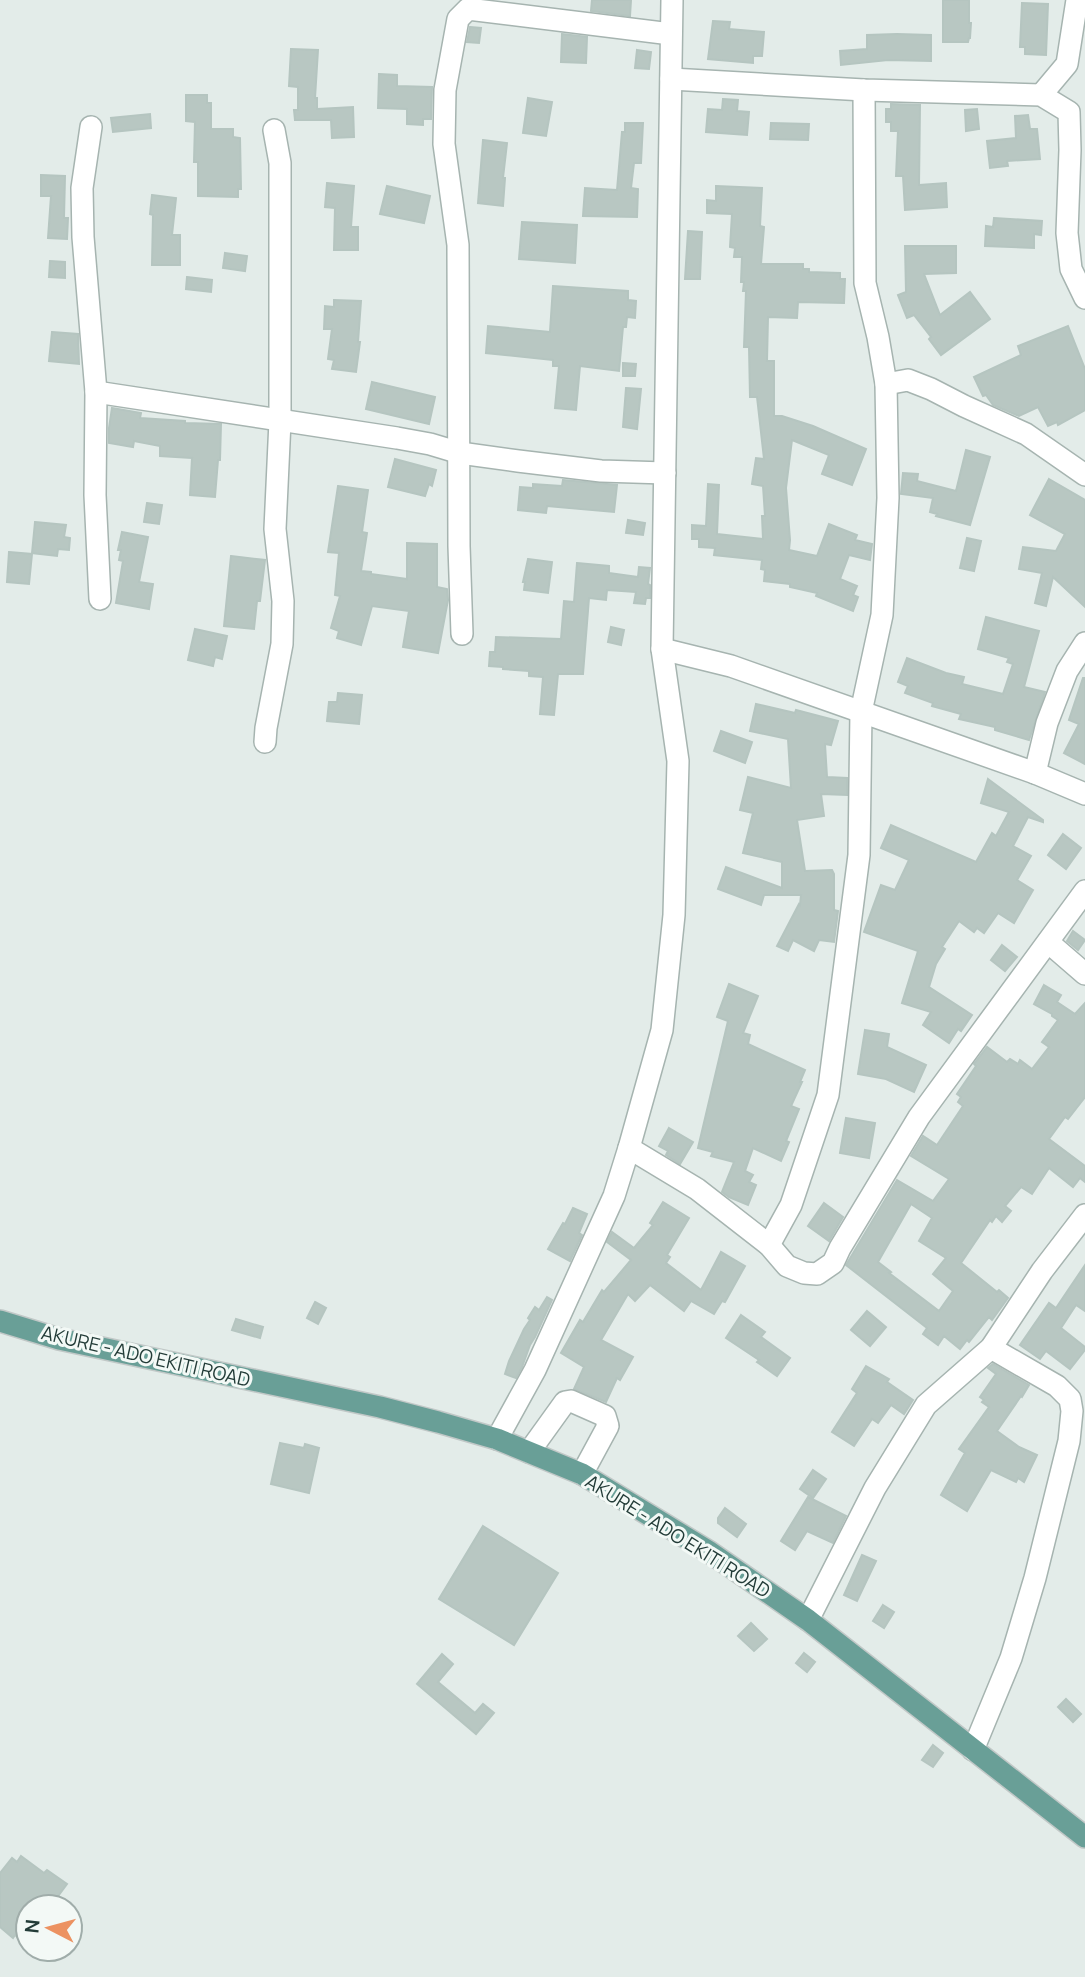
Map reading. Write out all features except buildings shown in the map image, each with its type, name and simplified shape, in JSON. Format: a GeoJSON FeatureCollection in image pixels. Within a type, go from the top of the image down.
{"type":"FeatureCollection","features":[{"type":"Feature","properties":{"kind":"main road","name":"AKURE - ADO EKITI ROAD"},"geometry":{"type":"LineString","coordinates":[[0,1321],[59,1339],[380,1407],[497,1439],[582,1474],[708,1550],[808,1620],[1085,1836]]}},
{"type":"Feature","properties":{"kind":"street"},"geometry":{"type":"LineString","coordinates":[[497,1439],[535,1370],[614,1196],[662,1030],[674,915],[678,761],[663,649],[672,0]]}},
{"type":"Feature","properties":{"kind":"street"},"geometry":{"type":"LineString","coordinates":[[1041,95],[1067,64],[1077,0]]}},
{"type":"Feature","properties":{"kind":"street"},"geometry":{"type":"LineString","coordinates":[[462,634],[458,245],[444,144],[445,90],[458,19],[468,9],[671,34]]}},
{"type":"Feature","properties":{"kind":"street"},"geometry":{"type":"LineString","coordinates":[[671,79],[864,90],[1041,95],[1069,112],[1067,233],[1071,269],[1085,298]]}},
{"type":"Feature","properties":{"kind":"street"},"geometry":{"type":"LineString","coordinates":[[769,1245],[791,1205],[828,1095],[859,855],[861,712],[882,615],[888,498],[886,384],[865,283],[864,90]]}},
{"type":"Feature","properties":{"kind":"street"},"geometry":{"type":"LineString","coordinates":[[91,127],[82,188],[83,236],[96,392],[94,495],[100,599]]}},
{"type":"Feature","properties":{"kind":"street"},"geometry":{"type":"LineString","coordinates":[[265,742],[282,644],[283,601],[275,529],[280,421],[280,163],[274,130]]}},
{"type":"Feature","properties":{"kind":"street"},"geometry":{"type":"LineString","coordinates":[[886,384],[908,380],[931,388],[1026,434],[1085,475]]}},
{"type":"Feature","properties":{"kind":"street"},"geometry":{"type":"LineString","coordinates":[[96,392],[397,438],[460,453],[601,471],[665,473]]}},
{"type":"Feature","properties":{"kind":"street"},"geometry":{"type":"LineString","coordinates":[[1035,773],[1046,723],[1067,671],[1085,643]]}},
{"type":"Feature","properties":{"kind":"street"},"geometry":{"type":"LineString","coordinates":[[663,649],[731,666],[1035,773],[1085,794]]}},
{"type":"Feature","properties":{"kind":"street"},"geometry":{"type":"LineString","coordinates":[[629,1147],[696,1189],[769,1245],[787,1266],[804,1273],[817,1274],[833,1263],[919,1117],[1085,891]]}},
{"type":"Feature","properties":{"kind":"street"},"geometry":{"type":"LineString","coordinates":[[1048,942],[1085,974]]}},
{"type":"Feature","properties":{"kind":"street"},"geometry":{"type":"LineString","coordinates":[[808,1620],[875,1488],[926,1405],[990,1348],[1042,1271],[1085,1215]]}},
{"type":"Feature","properties":{"kind":"street"},"geometry":{"type":"LineString","coordinates":[[973,1750],[1011,1658],[1035,1578],[1069,1441],[1072,1411],[1070,1399],[1057,1387],[990,1348]]}},
{"type":"Feature","properties":{"kind":"street"},"geometry":{"type":"LineString","coordinates":[[1072,1411],[1085,1391]]}},
{"type":"Feature","properties":{"kind":"street"},"geometry":{"type":"LineString","coordinates":[[529,1452],[565,1402],[572,1401],[605,1416],[608,1426],[582,1474]]}}]}
